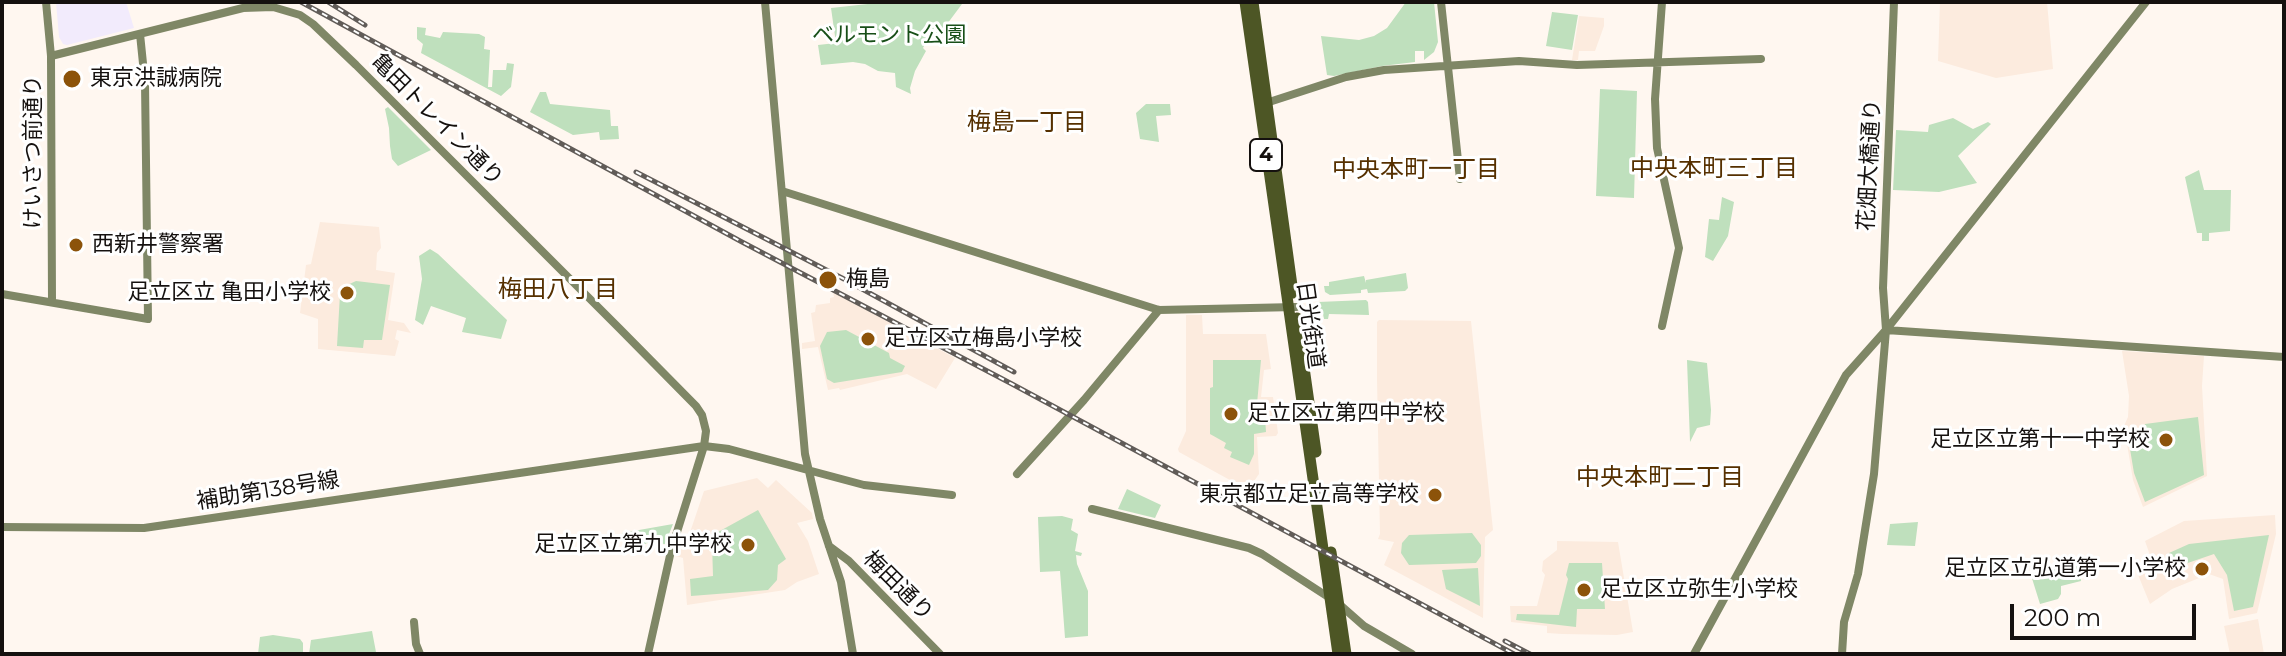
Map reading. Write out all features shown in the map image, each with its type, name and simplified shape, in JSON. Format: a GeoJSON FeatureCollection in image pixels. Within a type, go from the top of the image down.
{"type":"FeatureCollection","features":[{"type":"Feature","properties":{"kind":"highway","name":"日光街道"},"geometry":{"type":"LineString","coordinates":[[1245,2],[1263,104],[1334,601],[1338,654]]}},
{"type":"Feature","properties":{"kind":"highway","name":"日光街道"},"geometry":{"type":"LineString","coordinates":[[1253,2],[1263,104]]}},
{"type":"Feature","properties":{"kind":"highway","name":"日光街道"},"geometry":{"type":"LineString","coordinates":[[1334,601],[1346,654]]}},
{"type":"Feature","properties":{"kind":"street","name":"けいさつ前通り"},"geometry":{"type":"LineString","coordinates":[[46,2],[51,56],[52,302]]}},
{"type":"Feature","properties":{"kind":"street"},"geometry":{"type":"LineString","coordinates":[[765,2],[805,446],[809,471],[841,582],[853,654]]}},
{"type":"Feature","properties":{"kind":"street"},"geometry":{"type":"LineString","coordinates":[[1441,2],[1460,179]]}},
{"type":"Feature","properties":{"kind":"street"},"geometry":{"type":"LineString","coordinates":[[1662,2],[1655,99],[1657,148],[1679,248],[1662,326]]}},
{"type":"Feature","properties":{"kind":"street","name":"花畑大橋通り"},"geometry":{"type":"LineString","coordinates":[[1842,654],[1844,622],[1858,574],[1874,474],[1886,330],[1883,288],[1894,2]]}},
{"type":"Feature","properties":{"kind":"street"},"geometry":{"type":"LineString","coordinates":[[1694,654],[1836,390],[2146,2]]}},
{"type":"Feature","properties":{"kind":"street","name":"亀田トレイン通り"},"geometry":{"type":"LineString","coordinates":[[51,56],[243,8],[261,7],[292,12],[313,24],[696,406],[705,425],[704,446]]}},
{"type":"Feature","properties":{"kind":"street"},"geometry":{"type":"LineString","coordinates":[[2,294],[148,319],[145,83],[140,34]]}},
{"type":"Feature","properties":{"kind":"street"},"geometry":{"type":"LineString","coordinates":[[1263,104],[1364,73],[1519,61],[1577,65],[1761,59]]}},
{"type":"Feature","properties":{"kind":"street"},"geometry":{"type":"LineString","coordinates":[[782,191],[1159,310],[1292,308]]}},
{"type":"Feature","properties":{"kind":"street"},"geometry":{"type":"LineString","coordinates":[[1017,474],[1063,425],[1159,310]]}},
{"type":"Feature","properties":{"kind":"street"},"geometry":{"type":"LineString","coordinates":[[1886,330],[2284,357]]}},
{"type":"Feature","properties":{"kind":"street"},"geometry":{"type":"LineString","coordinates":[[648,654],[671,551],[704,446]]}},
{"type":"Feature","properties":{"kind":"street","name":"補助第138号線"},"geometry":{"type":"LineString","coordinates":[[2,527],[144,528],[704,446],[729,449],[877,487],[952,495]]}},
{"type":"Feature","properties":{"kind":"street"},"geometry":{"type":"LineString","coordinates":[[1092,509],[1249,548],[1334,601],[1364,626],[1412,654]]}},
{"type":"Feature","properties":{"kind":"street","name":"梅田通り"},"geometry":{"type":"LineString","coordinates":[[829,545],[849,561],[940,654]]}},
{"type":"Feature","properties":{"kind":"street"},"geometry":{"type":"LineString","coordinates":[[414,622],[420,654]]}},
{"type":"Feature","properties":{"kind":"shaded area"},"geometry":{"type":"Polygon","coordinates":[[[56,2],[126,2],[134,28],[63,44],[59,37],[56,2]]]}},
{"type":"Feature","properties":{"kind":"shaded area"},"geometry":{"type":"Polygon","coordinates":[[[1940,2],[2047,2],[2053,69],[1996,78],[1938,61],[1940,2]]]}},
{"type":"Feature","properties":{"kind":"shaded area"},"geometry":{"type":"Polygon","coordinates":[[[1579,16],[1604,18],[1604,26],[1595,51],[1579,51],[1578,60],[1572,60],[1579,16]]]}},
{"type":"Feature","properties":{"kind":"shaded area","name":"足立区立 亀田小学校"},"geometry":{"type":"Polygon","coordinates":[[[320,222],[379,227],[381,248],[377,253],[376,270],[395,273],[388,320],[404,323],[411,333],[397,330],[395,339],[399,341],[395,356],[318,349],[318,319],[300,313],[306,265],[311,264],[320,222]]]}},
{"type":"Feature","properties":{"kind":"shaded area","name":"足立区立梅島小学校"},"geometry":{"type":"Polygon","coordinates":[[[833,292],[955,358],[936,389],[907,374],[828,390],[818,347],[802,349],[802,343],[815,341],[811,313],[815,312],[816,305],[830,303],[833,292]]]}},
{"type":"Feature","properties":{"kind":"shaded area","name":"足立区立第四中学校"},"geometry":{"type":"Polygon","coordinates":[[[1186,315],[1202,315],[1203,334],[1266,334],[1271,369],[1264,370],[1261,397],[1273,397],[1278,433],[1276,436],[1257,437],[1259,474],[1248,490],[1179,452],[1186,431],[1186,315]]]}},
{"type":"Feature","properties":{"kind":"shaded area","name":"東京都立足立高等学校"},"geometry":{"type":"Polygon","coordinates":[[[1379,320],[1471,321],[1493,530],[1485,537],[1483,618],[1384,565],[1394,542],[1378,539],[1379,320]]]}},
{"type":"Feature","properties":{"kind":"shaded area","name":"足立区立第十一中学校"},"geometry":{"type":"Polygon","coordinates":[[[2122,351],[2204,356],[2202,386],[2207,476],[2143,507],[2133,480],[2124,426],[2128,417],[2129,396],[2122,351]]]}},
{"type":"Feature","properties":{"kind":"shaded area","name":"足立区立第九中学校"},"geometry":{"type":"Polygon","coordinates":[[[757,478],[768,488],[776,480],[812,513],[813,519],[797,523],[808,541],[819,574],[785,590],[687,605],[683,558],[673,555],[674,548],[684,550],[704,491],[757,478]]]}},
{"type":"Feature","properties":{"kind":"shaded area","name":"足立区立弘道第一小学校"},"geometry":{"type":"Polygon","coordinates":[[[2275,515],[2276,534],[2257,613],[2229,619],[2223,579],[2209,574],[2172,589],[2150,604],[2134,565],[2151,558],[2145,541],[2184,521],[2275,515]]]}},
{"type":"Feature","properties":{"kind":"shaded area","name":"足立区立弥生小学校"},"geometry":{"type":"Polygon","coordinates":[[[1557,541],[1618,542],[1633,632],[1617,635],[1547,633],[1547,626],[1511,622],[1510,606],[1537,606],[1545,575],[1542,571],[1543,561],[1557,550],[1557,541]]]}},
{"type":"Feature","properties":{"kind":"shaded area"},"geometry":{"type":"Polygon","coordinates":[[[2258,619],[2264,654],[2230,654],[2224,626],[2258,619]]]}},
{"type":"Feature","properties":{"kind":"green space","name":"ベルモント公園"},"geometry":{"type":"Polygon","coordinates":[[[886,2],[962,4],[933,43],[927,40],[923,48],[926,51],[915,71],[911,94],[896,87],[895,73],[853,62],[821,65],[818,45],[836,43],[831,8],[886,2]]]}},
{"type":"Feature","properties":{"kind":"green space"},"geometry":{"type":"Polygon","coordinates":[[[1406,2],[1434,2],[1438,42],[1434,52],[1424,60],[1424,51],[1415,51],[1415,62],[1327,75],[1321,36],[1359,40],[1374,36],[1387,28],[1406,2]]]}},
{"type":"Feature","properties":{"kind":"green space"},"geometry":{"type":"Polygon","coordinates":[[[1552,12],[1578,15],[1572,50],[1546,46],[1552,12]]]}},
{"type":"Feature","properties":{"kind":"green space"},"geometry":{"type":"Polygon","coordinates":[[[417,27],[426,28],[425,35],[440,38],[443,32],[485,37],[484,49],[490,50],[488,87],[492,87],[493,70],[506,70],[507,63],[514,64],[511,87],[501,96],[421,53],[423,44],[417,39],[417,27]]]}},
{"type":"Feature","properties":{"kind":"green space"},"geometry":{"type":"Polygon","coordinates":[[[1600,89],[1637,91],[1634,198],[1596,196],[1600,89]]]}},
{"type":"Feature","properties":{"kind":"green space"},"geometry":{"type":"Polygon","coordinates":[[[540,92],[546,92],[550,104],[610,110],[611,126],[618,126],[619,139],[600,140],[599,132],[573,135],[530,112],[540,92]]]}},
{"type":"Feature","properties":{"kind":"green space"},"geometry":{"type":"Polygon","coordinates":[[[1146,104],[1170,104],[1171,115],[1156,116],[1159,142],[1140,139],[1136,113],[1146,104]]]}},
{"type":"Feature","properties":{"kind":"green space"},"geometry":{"type":"Polygon","coordinates":[[[388,107],[431,150],[398,166],[392,159],[385,109],[388,107]]]}},
{"type":"Feature","properties":{"kind":"green space"},"geometry":{"type":"Polygon","coordinates":[[[1953,118],[1973,129],[1988,122],[1991,124],[1958,156],[1977,183],[1939,192],[1893,190],[1896,130],[1928,132],[1929,125],[1953,118]]]}},
{"type":"Feature","properties":{"kind":"green space"},"geometry":{"type":"Polygon","coordinates":[[[2199,170],[2204,190],[2231,190],[2230,231],[2209,233],[2209,241],[2202,241],[2202,233],[2197,233],[2185,177],[2199,170]]]}},
{"type":"Feature","properties":{"kind":"green space"},"geometry":{"type":"Polygon","coordinates":[[[1722,197],[1734,202],[1728,236],[1713,261],[1705,257],[1709,219],[1719,220],[1722,197]]]}},
{"type":"Feature","properties":{"kind":"green space"},"geometry":{"type":"Polygon","coordinates":[[[430,249],[507,320],[501,339],[462,332],[466,318],[431,306],[423,325],[415,320],[422,279],[419,256],[430,249]]]}},
{"type":"Feature","properties":{"kind":"green space"},"geometry":{"type":"Polygon","coordinates":[[[1406,273],[1408,288],[1405,291],[1368,293],[1367,289],[1361,290],[1361,293],[1330,295],[1325,292],[1324,286],[1329,286],[1329,282],[1364,276],[1366,283],[1366,280],[1406,273]]]}},
{"type":"Feature","properties":{"kind":"green space"},"geometry":{"type":"Polygon","coordinates":[[[356,281],[390,285],[382,340],[364,340],[363,348],[337,346],[340,294],[343,287],[356,281]]]}},
{"type":"Feature","properties":{"kind":"green space"},"geometry":{"type":"Polygon","coordinates":[[[1366,300],[1369,315],[1329,314],[1328,319],[1324,319],[1323,314],[1319,314],[1318,302],[1366,300]]]}},
{"type":"Feature","properties":{"kind":"green space"},"geometry":{"type":"Polygon","coordinates":[[[846,330],[889,353],[890,358],[905,366],[902,372],[834,383],[827,379],[820,346],[827,332],[846,330]]]}},
{"type":"Feature","properties":{"kind":"green space"},"geometry":{"type":"Polygon","coordinates":[[[1213,360],[1261,360],[1257,404],[1264,403],[1266,432],[1254,434],[1254,454],[1249,465],[1230,457],[1232,452],[1224,448],[1226,443],[1210,434],[1213,360]]]}},
{"type":"Feature","properties":{"kind":"green space"},"geometry":{"type":"Polygon","coordinates":[[[1687,360],[1707,363],[1711,410],[1710,425],[1697,428],[1690,442],[1687,360]]]}},
{"type":"Feature","properties":{"kind":"green space"},"geometry":{"type":"Polygon","coordinates":[[[2198,417],[2204,475],[2145,502],[2134,473],[2129,443],[2139,441],[2145,424],[2198,417]]]}},
{"type":"Feature","properties":{"kind":"green space"},"geometry":{"type":"Polygon","coordinates":[[[1127,489],[1161,505],[1155,518],[1118,509],[1127,489]]]}},
{"type":"Feature","properties":{"kind":"green space"},"geometry":{"type":"Polygon","coordinates":[[[758,510],[786,559],[778,565],[777,580],[768,590],[691,596],[690,579],[713,576],[712,543],[720,539],[718,532],[758,510]]]}},
{"type":"Feature","properties":{"kind":"green space"},"geometry":{"type":"Polygon","coordinates":[[[1038,517],[1073,519],[1071,530],[1078,534],[1075,551],[1082,553],[1081,556],[1076,555],[1077,564],[1088,591],[1088,636],[1065,638],[1060,571],[1040,572],[1038,517]]]}},
{"type":"Feature","properties":{"kind":"green space"},"geometry":{"type":"Polygon","coordinates":[[[1918,522],[1915,546],[1887,545],[1890,524],[1918,522]]]}},
{"type":"Feature","properties":{"kind":"green space"},"geometry":{"type":"Polygon","coordinates":[[[673,524],[665,544],[647,543],[626,554],[622,533],[673,524]]]}},
{"type":"Feature","properties":{"kind":"green space"},"geometry":{"type":"Polygon","coordinates":[[[1472,533],[1481,545],[1481,556],[1476,563],[1409,565],[1401,553],[1402,543],[1409,535],[1472,533]]]}},
{"type":"Feature","properties":{"kind":"green space"},"geometry":{"type":"Polygon","coordinates":[[[2269,535],[2253,607],[2234,611],[2227,575],[2214,554],[2176,567],[2169,553],[2189,544],[2269,535]]]}},
{"type":"Feature","properties":{"kind":"green space"},"geometry":{"type":"Polygon","coordinates":[[[1569,563],[1602,563],[1605,609],[1577,609],[1576,627],[1516,620],[1517,614],[1559,615],[1569,563]]]}},
{"type":"Feature","properties":{"kind":"green space"},"geometry":{"type":"Polygon","coordinates":[[[2079,566],[2081,581],[2061,586],[2058,599],[2040,604],[2030,572],[2079,566]]]}},
{"type":"Feature","properties":{"kind":"green space"},"geometry":{"type":"Polygon","coordinates":[[[1478,568],[1480,606],[1446,589],[1442,570],[1478,568]]]}},
{"type":"Feature","properties":{"kind":"green space"},"geometry":{"type":"Polygon","coordinates":[[[372,631],[376,652],[309,654],[311,640],[372,631]]]}},
{"type":"Feature","properties":{"kind":"green space"},"geometry":{"type":"Polygon","coordinates":[[[273,635],[300,639],[303,654],[258,654],[260,637],[273,635]]]}},
{"type":"Feature","properties":{"kind":"railway"},"geometry":{"type":"LineString","coordinates":[[301,2],[742,242],[1514,654]]}},
{"type":"Feature","properties":{"kind":"railway"},"geometry":{"type":"LineString","coordinates":[[328,2],[365,25]]}},
{"type":"Feature","properties":{"kind":"railway"},"geometry":{"type":"LineString","coordinates":[[636,172],[842,278],[1014,372]]}},
{"type":"Feature","properties":{"kind":"railway"},"geometry":{"type":"LineString","coordinates":[[1505,641],[1530,654]]}},
{"type":"Feature","properties":{"kind":"place","name":"東京洪誠病院"},"geometry":{"type":"Point","coordinates":[72,79]}},
{"type":"Feature","properties":{"kind":"place","name":"西新井警察署"},"geometry":{"type":"Point","coordinates":[76,245]}},
{"type":"Feature","properties":{"kind":"place","name":"梅島"},"geometry":{"type":"Point","coordinates":[828,280]}},
{"type":"Feature","properties":{"kind":"place","name":"足立区立 亀田小学校"},"geometry":{"type":"Point","coordinates":[347,293]}},
{"type":"Feature","properties":{"kind":"place","name":"足立区立梅島小学校"},"geometry":{"type":"Point","coordinates":[868,339]}},
{"type":"Feature","properties":{"kind":"place","name":"足立区立第四中学校"},"geometry":{"type":"Point","coordinates":[1231,414]}},
{"type":"Feature","properties":{"kind":"place","name":"足立区立第十一中学校"},"geometry":{"type":"Point","coordinates":[2166,440]}},
{"type":"Feature","properties":{"kind":"place","name":"東京都立足立高等学校"},"geometry":{"type":"Point","coordinates":[1435,495]}},
{"type":"Feature","properties":{"kind":"place","name":"足立区立第九中学校"},"geometry":{"type":"Point","coordinates":[748,545]}},
{"type":"Feature","properties":{"kind":"place","name":"足立区立弘道第一小学校"},"geometry":{"type":"Point","coordinates":[2202,569]}},
{"type":"Feature","properties":{"kind":"place","name":"足立区立弥生小学校"},"geometry":{"type":"Point","coordinates":[1584,590]}},
{"type":"Feature","properties":{"kind":"district","name":"梅島一丁目"},"geometry":{"type":"Point","coordinates":[1027,123]}},
{"type":"Feature","properties":{"kind":"district","name":"中央本町三丁目"},"geometry":{"type":"Point","coordinates":[1714,169]}},
{"type":"Feature","properties":{"kind":"district","name":"中央本町一丁目"},"geometry":{"type":"Point","coordinates":[1416,170]}},
{"type":"Feature","properties":{"kind":"district","name":"梅田八丁目"},"geometry":{"type":"Point","coordinates":[558,290]}},
{"type":"Feature","properties":{"kind":"district","name":"中央本町二丁目"},"geometry":{"type":"Point","coordinates":[1660,478]}}]}
